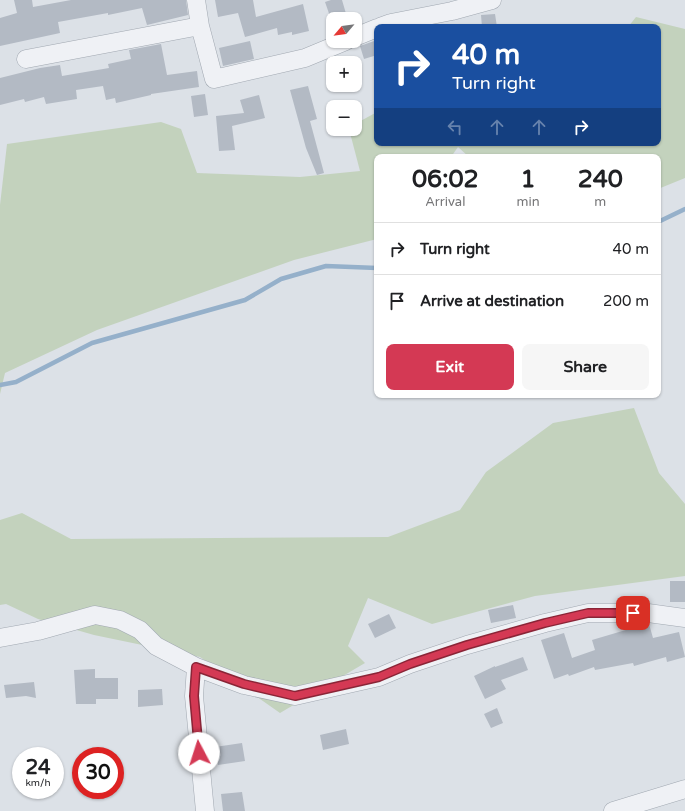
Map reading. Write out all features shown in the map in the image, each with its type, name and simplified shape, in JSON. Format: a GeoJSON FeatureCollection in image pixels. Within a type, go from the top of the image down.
{"type":"FeatureCollection","features":[{"type":"Feature","properties":{"kind":"street"},"geometry":{"type":"LineString","coordinates":[[196,0],[200,26],[214,79],[305,58],[329,48]]}},
{"type":"Feature","properties":{"kind":"street"},"geometry":{"type":"LineString","coordinates":[[388,24],[452,11],[492,0]]}},
{"type":"Feature","properties":{"kind":"street"},"geometry":{"type":"LineString","coordinates":[[26,60],[200,26]]}},
{"type":"Feature","properties":{"kind":"street"},"geometry":{"type":"LineString","coordinates":[[362,34],[374,29]]}},
{"type":"Feature","properties":{"kind":"street"},"geometry":{"type":"LineString","coordinates":[[0,638],[38,631],[96,615],[120,620],[140,630],[156,646],[196,667],[244,684],[295,696],[379,677],[410,664],[467,645],[545,623],[588,613],[648,613],[685,618]]}},
{"type":"Feature","properties":{"kind":"street"},"geometry":{"type":"LineString","coordinates":[[196,667],[194,696],[205,811]]}},
{"type":"Feature","properties":{"kind":"street"},"geometry":{"type":"LineString","coordinates":[[613,811],[685,789]]}},
{"type":"Feature","properties":{"kind":"green space"},"geometry":{"type":"Polygon","coordinates":[[[636,17],[685,29],[685,178],[661,188],[661,154],[466,154],[458,147],[453,154],[374,154],[374,240],[294,260],[97,330],[5,373],[0,394],[0,205],[7,144],[161,122],[181,129],[197,173],[300,177],[360,171],[351,136],[362,136],[362,120],[374,114],[374,146],[661,146],[661,24],[630,24],[636,17]]]}},
{"type":"Feature","properties":{"kind":"green space"},"geometry":{"type":"Polygon","coordinates":[[[634,408],[659,473],[685,504],[685,576],[535,596],[432,624],[368,598],[348,646],[365,663],[280,713],[200,657],[94,635],[38,619],[6,604],[0,605],[0,520],[22,513],[71,539],[388,537],[460,510],[486,472],[553,423],[634,408]]]}},
{"type":"Feature","properties":{"kind":"building"},"geometry":{"type":"Polygon","coordinates":[[[14,0],[32,0],[33,7],[71,0],[186,0],[188,15],[147,25],[142,8],[108,15],[108,13],[58,22],[60,33],[0,46],[0,18],[17,13],[14,0]]]}},
{"type":"Feature","properties":{"kind":"building"},"geometry":{"type":"Polygon","coordinates":[[[215,0],[253,0],[256,17],[303,4],[309,31],[292,35],[292,32],[278,35],[277,28],[245,37],[238,13],[218,17],[215,0]]]}},
{"type":"Feature","properties":{"kind":"building"},"geometry":{"type":"Polygon","coordinates":[[[331,0],[342,0],[346,12],[328,12],[325,2],[331,0]]]}},
{"type":"Feature","properties":{"kind":"building"},"geometry":{"type":"Polygon","coordinates":[[[495,14],[497,24],[482,24],[481,15],[495,14]]]}},
{"type":"Feature","properties":{"kind":"building"},"geometry":{"type":"Polygon","coordinates":[[[250,41],[254,59],[223,66],[219,48],[250,41]]]}},
{"type":"Feature","properties":{"kind":"building"},"geometry":{"type":"Polygon","coordinates":[[[374,41],[374,56],[364,59],[361,48],[362,48],[362,45],[374,41]]]}},
{"type":"Feature","properties":{"kind":"building"},"geometry":{"type":"Polygon","coordinates":[[[161,44],[167,75],[197,71],[199,87],[151,94],[116,103],[115,98],[106,100],[103,86],[76,90],[77,99],[46,104],[44,97],[25,102],[24,99],[0,105],[0,78],[40,68],[60,65],[62,76],[109,68],[108,64],[131,59],[129,50],[161,44]]]}},
{"type":"Feature","properties":{"kind":"building"},"geometry":{"type":"Polygon","coordinates":[[[308,86],[317,119],[310,121],[324,173],[317,175],[306,148],[290,90],[308,86]]]}},
{"type":"Feature","properties":{"kind":"building"},"geometry":{"type":"Polygon","coordinates":[[[205,94],[208,115],[194,117],[191,96],[205,94]]]}},
{"type":"Feature","properties":{"kind":"building"},"geometry":{"type":"Polygon","coordinates":[[[259,95],[265,118],[232,126],[235,150],[219,151],[216,116],[244,113],[240,100],[259,95]]]}},
{"type":"Feature","properties":{"kind":"building"},"geometry":{"type":"Polygon","coordinates":[[[670,581],[685,581],[685,602],[670,602],[670,581]]]}},
{"type":"Feature","properties":{"kind":"building"},"geometry":{"type":"Polygon","coordinates":[[[513,605],[516,618],[491,623],[488,610],[513,605]]]}},
{"type":"Feature","properties":{"kind":"building"},"geometry":{"type":"Polygon","coordinates":[[[389,614],[396,628],[375,638],[368,624],[389,614]]]}},
{"type":"Feature","properties":{"kind":"building"},"geometry":{"type":"Polygon","coordinates":[[[649,624],[653,638],[679,632],[685,657],[667,662],[666,657],[634,666],[633,663],[595,670],[594,667],[569,676],[568,674],[554,679],[541,640],[564,633],[572,658],[595,650],[592,640],[649,624]]]}},
{"type":"Feature","properties":{"kind":"building"},"geometry":{"type":"Polygon","coordinates":[[[523,657],[528,670],[501,680],[506,689],[485,699],[474,676],[495,666],[523,657]]]}},
{"type":"Feature","properties":{"kind":"building"},"geometry":{"type":"Polygon","coordinates":[[[95,669],[95,678],[118,678],[118,699],[96,699],[96,704],[76,704],[74,670],[95,669]]]}},
{"type":"Feature","properties":{"kind":"building"},"geometry":{"type":"Polygon","coordinates":[[[34,682],[36,698],[26,696],[6,698],[4,685],[34,682]]]}},
{"type":"Feature","properties":{"kind":"building"},"geometry":{"type":"Polygon","coordinates":[[[162,689],[163,705],[138,707],[138,690],[162,689]]]}},
{"type":"Feature","properties":{"kind":"building"},"geometry":{"type":"Polygon","coordinates":[[[497,708],[503,723],[491,728],[484,714],[497,708]]]}},
{"type":"Feature","properties":{"kind":"building"},"geometry":{"type":"Polygon","coordinates":[[[346,729],[349,744],[323,750],[320,735],[346,729]]]}},
{"type":"Feature","properties":{"kind":"building"},"geometry":{"type":"Polygon","coordinates":[[[242,743],[245,761],[218,765],[215,747],[242,743]]]}},
{"type":"Feature","properties":{"kind":"building"},"geometry":{"type":"Polygon","coordinates":[[[242,792],[245,811],[223,811],[221,794],[242,792]]]}},
{"type":"Feature","properties":{"kind":"waterway"},"geometry":{"type":"LineString","coordinates":[[661,221],[685,209]]}},
{"type":"Feature","properties":{"kind":"waterway"},"geometry":{"type":"LineString","coordinates":[[0,385],[16,382],[92,343],[245,300],[281,279],[326,266],[374,268]]}},
{"type":"Feature","properties":{"kind":"route"},"geometry":{"type":"LineString","coordinates":[[199,753],[194,696],[196,667],[244,684],[295,696],[379,677],[410,664],[467,645],[545,623],[588,613],[633,613]]}}]}
